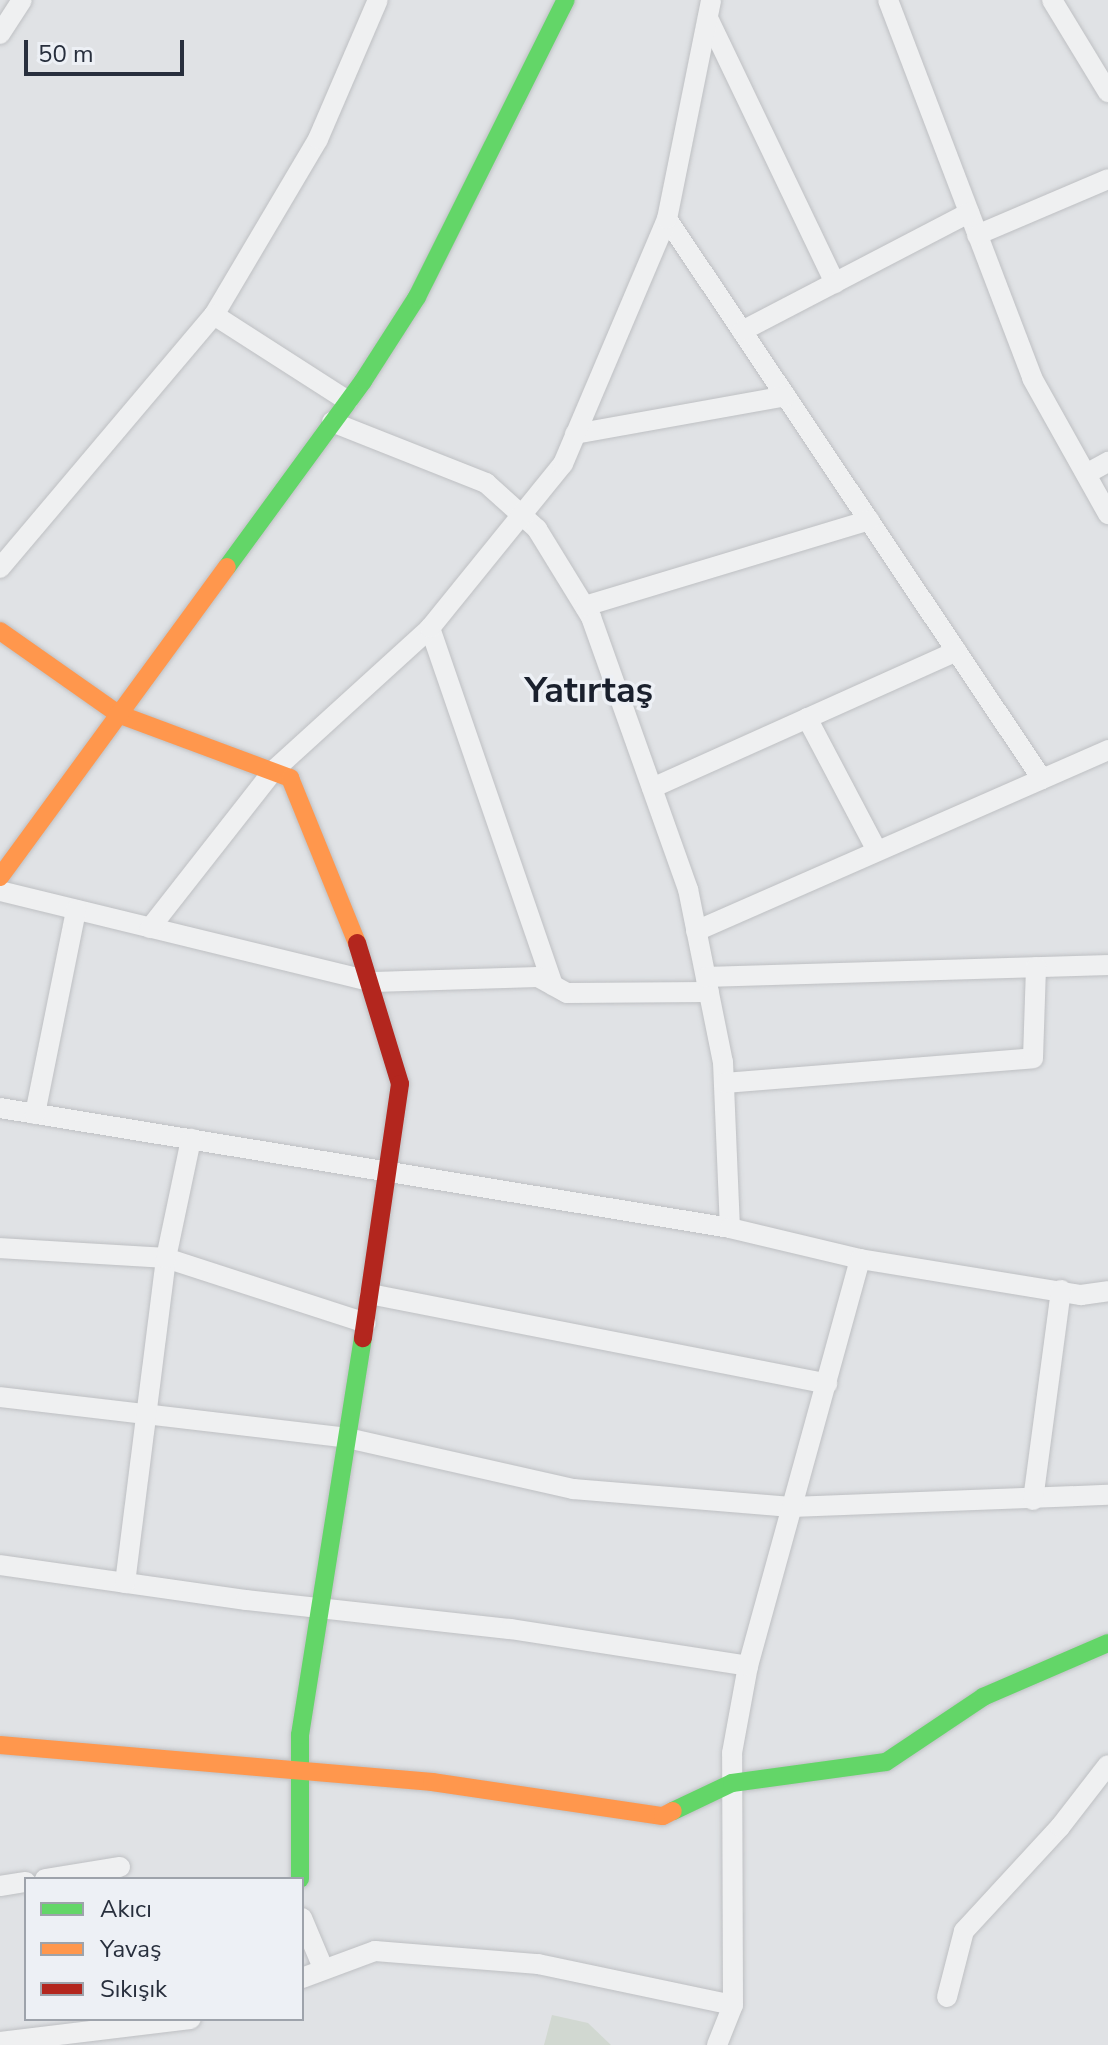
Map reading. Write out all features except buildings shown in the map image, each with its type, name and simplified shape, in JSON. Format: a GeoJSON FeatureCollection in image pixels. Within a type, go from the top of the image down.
{"type":"FeatureCollection","features":[{"type":"Feature","properties":{"kind":"street"},"geometry":{"type":"LineString","coordinates":[[0,34],[22,0]]}},
{"type":"Feature","properties":{"kind":"street"},"geometry":{"type":"LineString","coordinates":[[0,568],[214,315],[318,139],[378,0]]}},
{"type":"Feature","properties":{"kind":"street"},"geometry":{"type":"LineString","coordinates":[[0,877],[348,401],[417,297],[566,0]]}},
{"type":"Feature","properties":{"kind":"street"},"geometry":{"type":"LineString","coordinates":[[888,0],[1032,378],[1108,514]]}},
{"type":"Feature","properties":{"kind":"street"},"geometry":{"type":"LineString","coordinates":[[1052,0],[1108,92]]}},
{"type":"Feature","properties":{"kind":"street"},"geometry":{"type":"LineString","coordinates":[[710,9],[835,283]]}},
{"type":"Feature","properties":{"kind":"street"},"geometry":{"type":"LineString","coordinates":[[150,928],[273,771],[430,628],[563,464],[667,219],[710,9]]}},
{"type":"Feature","properties":{"kind":"street"},"geometry":{"type":"LineString","coordinates":[[977,235],[1108,179]]}},
{"type":"Feature","properties":{"kind":"street"},"geometry":{"type":"LineString","coordinates":[[742,331],[969,213]]}},
{"type":"Feature","properties":{"kind":"street"},"geometry":{"type":"LineString","coordinates":[[667,219],[1042,779]]}},
{"type":"Feature","properties":{"kind":"street"},"geometry":{"type":"LineString","coordinates":[[214,315],[348,401]]}},
{"type":"Feature","properties":{"kind":"street"},"geometry":{"type":"LineString","coordinates":[[575,434],[786,396]]}},
{"type":"Feature","properties":{"kind":"street"},"geometry":{"type":"LineString","coordinates":[[332,422],[486,483],[537,529],[585,606],[688,889],[725,1083],[730,1228]]}},
{"type":"Feature","properties":{"kind":"street"},"geometry":{"type":"LineString","coordinates":[[1086,474],[1108,462]]}},
{"type":"Feature","properties":{"kind":"street"},"geometry":{"type":"LineString","coordinates":[[585,606],[869,520]]}},
{"type":"Feature","properties":{"kind":"street"},"geometry":{"type":"LineString","coordinates":[[430,628],[553,985]]}},
{"type":"Feature","properties":{"kind":"street"},"geometry":{"type":"LineString","coordinates":[[0,631],[118,714],[290,778],[373,982],[400,1084],[390,1171],[300,1735],[300,1877]]}},
{"type":"Feature","properties":{"kind":"street"},"geometry":{"type":"LineString","coordinates":[[652,788],[957,651]]}},
{"type":"Feature","properties":{"kind":"street"},"geometry":{"type":"LineString","coordinates":[[807,718],[877,851]]}},
{"type":"Feature","properties":{"kind":"street"},"geometry":{"type":"LineString","coordinates":[[696,931],[1108,750]]}},
{"type":"Feature","properties":{"kind":"street"},"geometry":{"type":"LineString","coordinates":[[0,891],[373,982],[538,977],[567,993],[1108,965]]}},
{"type":"Feature","properties":{"kind":"street"},"geometry":{"type":"LineString","coordinates":[[35,1114],[76,910]]}},
{"type":"Feature","properties":{"kind":"street"},"geometry":{"type":"LineString","coordinates":[[725,1083],[1033,1058],[1036,967]]}},
{"type":"Feature","properties":{"kind":"street"},"geometry":{"type":"LineString","coordinates":[[0,1108],[730,1228],[860,1259],[1081,1295],[1108,1291]]}},
{"type":"Feature","properties":{"kind":"street"},"geometry":{"type":"LineString","coordinates":[[125,1583],[166,1258],[191,1139]]}},
{"type":"Feature","properties":{"kind":"street"},"geometry":{"type":"LineString","coordinates":[[0,1248],[166,1258],[366,1323]]}},
{"type":"Feature","properties":{"kind":"street"},"geometry":{"type":"LineString","coordinates":[[717,2045],[733,2005],[732,1783],[748,1666],[860,1259]]}},
{"type":"Feature","properties":{"kind":"street"},"geometry":{"type":"LineString","coordinates":[[1033,1500],[1061,1290]]}},
{"type":"Feature","properties":{"kind":"street"},"geometry":{"type":"LineString","coordinates":[[370,1294],[827,1384]]}},
{"type":"Feature","properties":{"kind":"street"},"geometry":{"type":"LineString","coordinates":[[0,1397],[347,1438],[573,1489],[791,1507],[1108,1495]]}},
{"type":"Feature","properties":{"kind":"street"},"geometry":{"type":"LineString","coordinates":[[0,1565],[320,1608],[510,1629],[748,1666]]}},
{"type":"Feature","properties":{"kind":"street"},"geometry":{"type":"LineString","coordinates":[[0,1745],[432,1782],[663,1816],[732,1783],[886,1762],[983,1697],[1108,1643]]}},
{"type":"Feature","properties":{"kind":"street"},"geometry":{"type":"LineString","coordinates":[[947,1997],[964,1931],[1060,1827],[1108,1765]]}},
{"type":"Feature","properties":{"kind":"street"},"geometry":{"type":"LineString","coordinates":[[58,1877],[120,1867]]}},
{"type":"Feature","properties":{"kind":"street"},"geometry":{"type":"LineString","coordinates":[[0,1886],[24,1882]]}},
{"type":"Feature","properties":{"kind":"street"},"geometry":{"type":"LineString","coordinates":[[304,1923],[324,1970]]}},
{"type":"Feature","properties":{"kind":"street"},"geometry":{"type":"LineString","coordinates":[[304,1977],[375,1951],[538,1964],[733,2005]]}},
{"type":"Feature","properties":{"kind":"street"},"geometry":{"type":"LineString","coordinates":[[0,2042],[174,2021]]}},
{"type":"Feature","properties":{"kind":"shaded area"},"geometry":{"type":"Polygon","coordinates":[[[552,2015],[588,2023],[611,2045],[544,2045],[552,2015]]]}},
{"type":"Feature","properties":{"kind":"traffic: fast"},"geometry":{"type":"LineString","coordinates":[[227,567],[363,381],[417,297],[566,0]]}},
{"type":"Feature","properties":{"kind":"traffic: fast"},"geometry":{"type":"LineString","coordinates":[[300,1877],[300,1735],[363,1338]]}},
{"type":"Feature","properties":{"kind":"traffic: fast"},"geometry":{"type":"LineString","coordinates":[[673,1811],[732,1783],[886,1762],[983,1697],[1108,1643]]}},
{"type":"Feature","properties":{"kind":"traffic: slow"},"geometry":{"type":"LineString","coordinates":[[0,877],[227,567]]}},
{"type":"Feature","properties":{"kind":"traffic: slow"},"geometry":{"type":"LineString","coordinates":[[0,631],[118,714],[290,778],[357,943]]}},
{"type":"Feature","properties":{"kind":"traffic: slow"},"geometry":{"type":"LineString","coordinates":[[0,1745],[432,1782],[663,1816],[673,1811]]}},
{"type":"Feature","properties":{"kind":"traffic: jam"},"geometry":{"type":"LineString","coordinates":[[357,943],[400,1084],[363,1338]]}},
{"type":"Feature","properties":{"kind":"district","name":"Yatırtaş"},"geometry":{"type":"Point","coordinates":[589,691]}}]}
